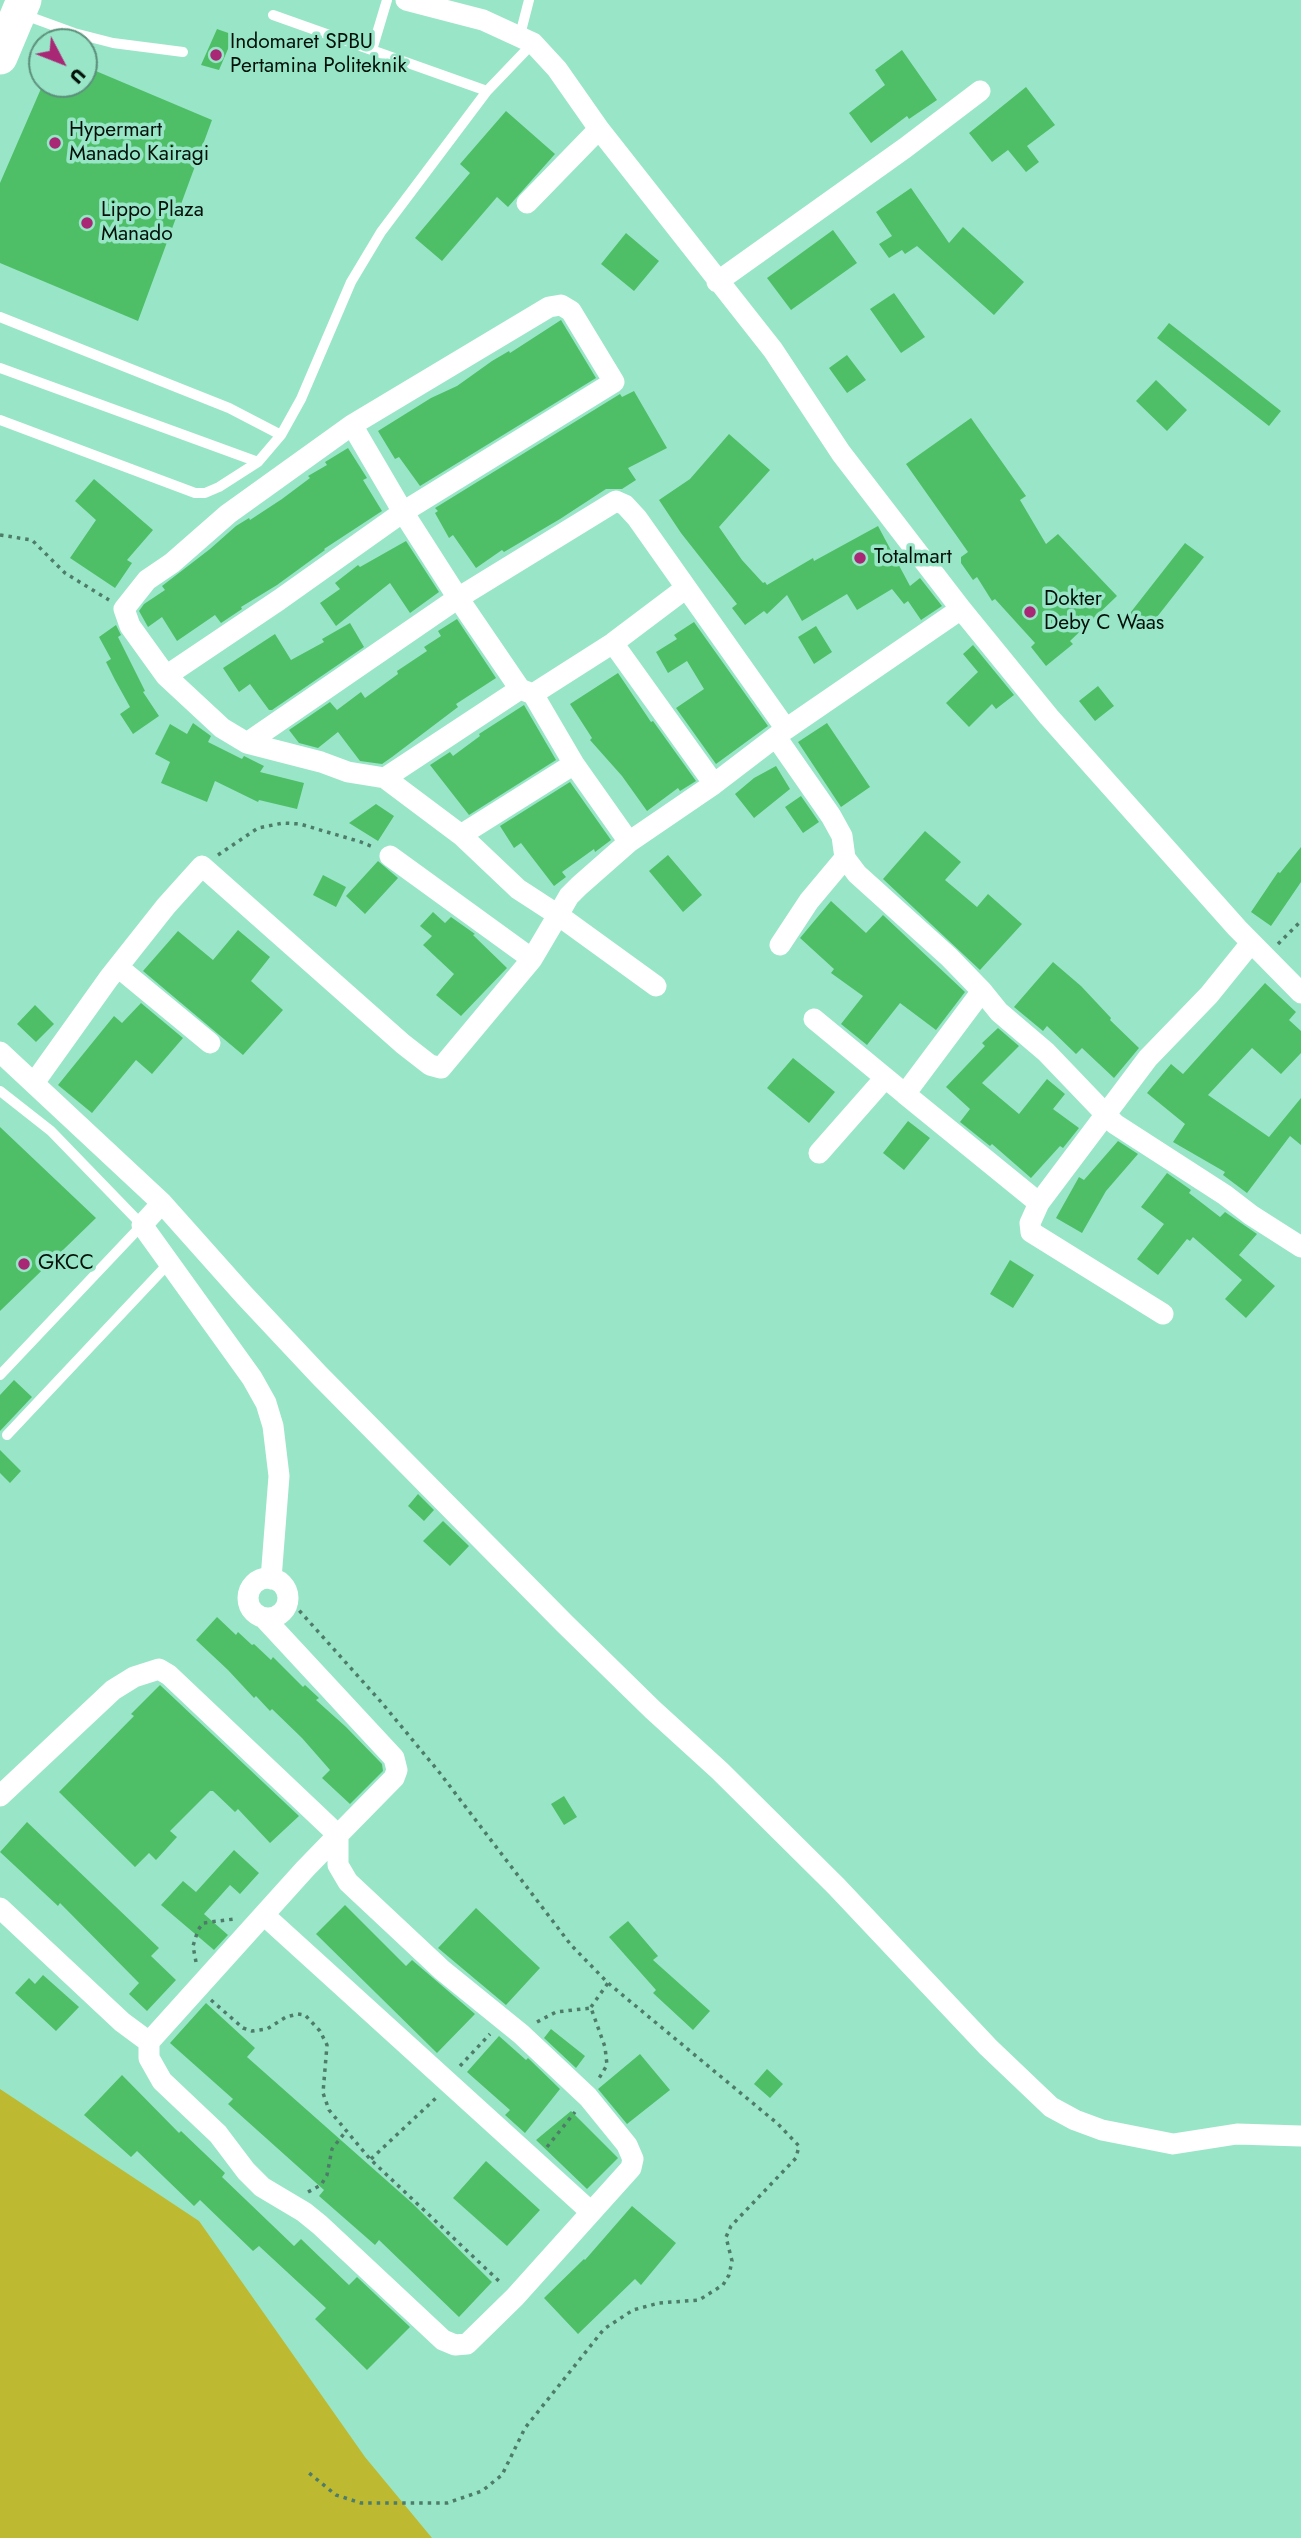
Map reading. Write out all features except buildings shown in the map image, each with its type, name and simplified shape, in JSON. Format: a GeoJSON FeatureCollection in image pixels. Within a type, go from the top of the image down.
{"type":"FeatureCollection","features":[{"type":"Feature","properties":{"kind":"highway"},"geometry":{"type":"LineString","coordinates":[[0,57],[22,6]]}},
{"type":"Feature","properties":{"kind":"street"},"geometry":{"type":"LineString","coordinates":[[406,0],[483,20],[527,39],[556,69],[599,129],[773,351],[841,453],[961,609],[1049,717],[1258,950],[1301,993]]}},
{"type":"Feature","properties":{"kind":"street"},"geometry":{"type":"LineString","coordinates":[[717,282],[905,148],[979,91]]}},
{"type":"Feature","properties":{"kind":"street"},"geometry":{"type":"LineString","coordinates":[[527,203],[599,129]]}},
{"type":"Feature","properties":{"kind":"street"},"geometry":{"type":"LineString","coordinates":[[166,676],[403,512],[614,382],[571,311],[561,305],[549,307],[352,425],[228,514],[172,562],[146,580],[124,608],[130,626],[166,676],[222,728],[247,743],[321,762],[348,772],[385,778],[461,835],[518,889],[656,986]]}},
{"type":"Feature","properties":{"kind":"street"},"geometry":{"type":"LineString","coordinates":[[352,425],[458,598],[629,842]]}},
{"type":"Feature","properties":{"kind":"street"},"geometry":{"type":"LineString","coordinates":[[247,743],[458,598],[616,501],[625,505],[739,659],[842,836],[845,858],[857,874],[982,990],[999,1012],[1046,1052],[1115,1124],[1301,1247]]}},
{"type":"Feature","properties":{"kind":"street"},"geometry":{"type":"LineString","coordinates":[[385,778],[526,692],[613,643],[686,588]]}},
{"type":"Feature","properties":{"kind":"street"},"geometry":{"type":"LineString","coordinates":[[34,1083],[118,967],[166,906],[202,866],[403,1044],[430,1065],[441,1068],[532,959],[569,895],[579,886],[629,842],[961,609]]}},
{"type":"Feature","properties":{"kind":"street"},"geometry":{"type":"LineString","coordinates":[[613,643],[714,784]]}},
{"type":"Feature","properties":{"kind":"street"},"geometry":{"type":"LineString","coordinates":[[461,835],[573,765]]}},
{"type":"Feature","properties":{"kind":"street"},"geometry":{"type":"LineString","coordinates":[[390,856],[532,959]]}},
{"type":"Feature","properties":{"kind":"street"},"geometry":{"type":"LineString","coordinates":[[780,945],[809,901],[845,858]]}},
{"type":"Feature","properties":{"kind":"street"},"geometry":{"type":"LineString","coordinates":[[1163,1314],[1031,1233],[1030,1223],[1039,1203],[1148,1058],[1209,995],[1258,950]]}},
{"type":"Feature","properties":{"kind":"street"},"geometry":{"type":"LineString","coordinates":[[118,967],[210,1043]]}},
{"type":"Feature","properties":{"kind":"street"},"geometry":{"type":"LineString","coordinates":[[905,1094],[982,990]]}},
{"type":"Feature","properties":{"kind":"street"},"geometry":{"type":"LineString","coordinates":[[814,1019],[1039,1203]]}},
{"type":"Feature","properties":{"kind":"street"},"geometry":{"type":"LineString","coordinates":[[0,1052],[162,1203],[319,1375],[565,1624],[836,1886],[988,2047],[1051,2107],[1102,2130],[1173,2144],[1237,2134],[1301,2136]]}},
{"type":"Feature","properties":{"kind":"street"},"geometry":{"type":"LineString","coordinates":[[819,1153],[886,1078]]}},
{"type":"Feature","properties":{"kind":"street"},"geometry":{"type":"LineString","coordinates":[[162,1203],[142,1225],[251,1378],[266,1404],[273,1426],[279,1476],[271,1578]]}},
{"type":"Feature","properties":{"kind":"street"},"geometry":{"type":"LineString","coordinates":[[0,1796],[113,1690],[134,1677],[163,1670],[338,1835],[338,1865],[348,1882],[442,1970],[504,2019],[588,2097],[627,2144],[633,2159],[631,2168],[515,2297],[467,2344],[455,2345],[443,2340],[320,2225],[262,2187],[218,2134],[162,2081],[149,2059],[149,2042],[338,1835],[394,1778],[397,1770],[394,1758],[264,1618],[251,1610],[248,1595],[256,1582],[271,1578],[286,1589],[288,1598],[286,1607],[280,1614],[264,1618]]}},
{"type":"Feature","properties":{"kind":"street"},"geometry":{"type":"LineString","coordinates":[[0,1908],[122,2022],[149,2042]]}},
{"type":"Feature","properties":{"kind":"street"},"geometry":{"type":"LineString","coordinates":[[264,1915],[591,2212]]}},
{"type":"Feature","properties":{"kind":"lane"},"geometry":{"type":"LineString","coordinates":[[372,50],[387,0]]}},
{"type":"Feature","properties":{"kind":"lane"},"geometry":{"type":"LineString","coordinates":[[0,420],[195,493],[205,493],[219,487],[258,462],[281,435],[301,399],[351,282],[381,232],[527,39],[529,0]]}},
{"type":"Feature","properties":{"kind":"lane"},"geometry":{"type":"LineString","coordinates":[[22,6],[74,33],[113,43],[183,51]]}},
{"type":"Feature","properties":{"kind":"lane"},"geometry":{"type":"LineString","coordinates":[[273,15],[487,91]]}},
{"type":"Feature","properties":{"kind":"lane"},"geometry":{"type":"LineString","coordinates":[[0,317],[229,408],[281,435]]}},
{"type":"Feature","properties":{"kind":"lane"},"geometry":{"type":"LineString","coordinates":[[0,368],[258,462]]}},
{"type":"Feature","properties":{"kind":"lane"},"geometry":{"type":"LineString","coordinates":[[0,1091],[51,1131],[142,1225],[0,1375]]}},
{"type":"Feature","properties":{"kind":"lane"},"geometry":{"type":"LineString","coordinates":[[7,1435],[169,1263]]}},
{"type":"Feature","properties":{"kind":"path"},"geometry":{"type":"LineString","coordinates":[[0,535],[32,540],[65,573],[124,608]]}},
{"type":"Feature","properties":{"kind":"path"},"geometry":{"type":"LineString","coordinates":[[202,866],[258,828],[283,823],[300,824],[361,842],[390,856]]}},
{"type":"Feature","properties":{"kind":"path"},"geometry":{"type":"LineString","coordinates":[[1258,950],[1301,921]]}},
{"type":"Feature","properties":{"kind":"path"},"geometry":{"type":"LineString","coordinates":[[288,1598],[439,1772],[571,1945],[608,1983],[778,2124],[799,2146],[796,2158],[731,2226],[726,2237],[732,2261],[723,2285],[699,2300],[659,2303],[633,2310],[604,2329],[525,2428],[502,2475],[482,2491],[447,2503],[361,2503],[336,2495],[309,2473]]}},
{"type":"Feature","properties":{"kind":"path"},"geometry":{"type":"LineString","coordinates":[[591,2007],[608,1983]]}},
{"type":"Feature","properties":{"kind":"path"},"geometry":{"type":"LineString","coordinates":[[200,1988],[243,2028],[253,2031],[267,2029],[286,2017],[305,2015],[320,2031],[327,2046],[323,2093],[329,2110],[370,2159],[515,2297]]}},
{"type":"Feature","properties":{"kind":"path"},"geometry":{"type":"LineString","coordinates":[[370,2159],[450,2085],[456,2070],[504,2019]]}},
{"type":"Feature","properties":{"kind":"path"},"geometry":{"type":"LineString","coordinates":[[295,2207],[308,2192],[321,2185],[327,2175],[332,2149],[346,2130]]}},
{"type":"Feature","properties":{"kind":"shaded area"},"geometry":{"type":"Polygon","coordinates":[[[0,2089],[199,2221],[365,2457],[432,2538],[0,2538],[0,2089]]]}},
{"type":"Feature","properties":{"kind":"place","name":"Indomaret SPBU Pertamina Politeknik"},"geometry":{"type":"Point","coordinates":[216,55]}},
{"type":"Feature","properties":{"kind":"place","name":"Hypermart Manado Kairagi"},"geometry":{"type":"Point","coordinates":[55,143]}},
{"type":"Feature","properties":{"kind":"place","name":"Lippo Plaza Manado"},"geometry":{"type":"Point","coordinates":[87,223]}},
{"type":"Feature","properties":{"kind":"place","name":"Totalmart"},"geometry":{"type":"Point","coordinates":[860,558]}},
{"type":"Feature","properties":{"kind":"place","name":"Dokter Deby C Waas"},"geometry":{"type":"Point","coordinates":[1030,612]}},
{"type":"Feature","properties":{"kind":"place","name":"GKCC"},"geometry":{"type":"Point","coordinates":[24,1264]}}]}
